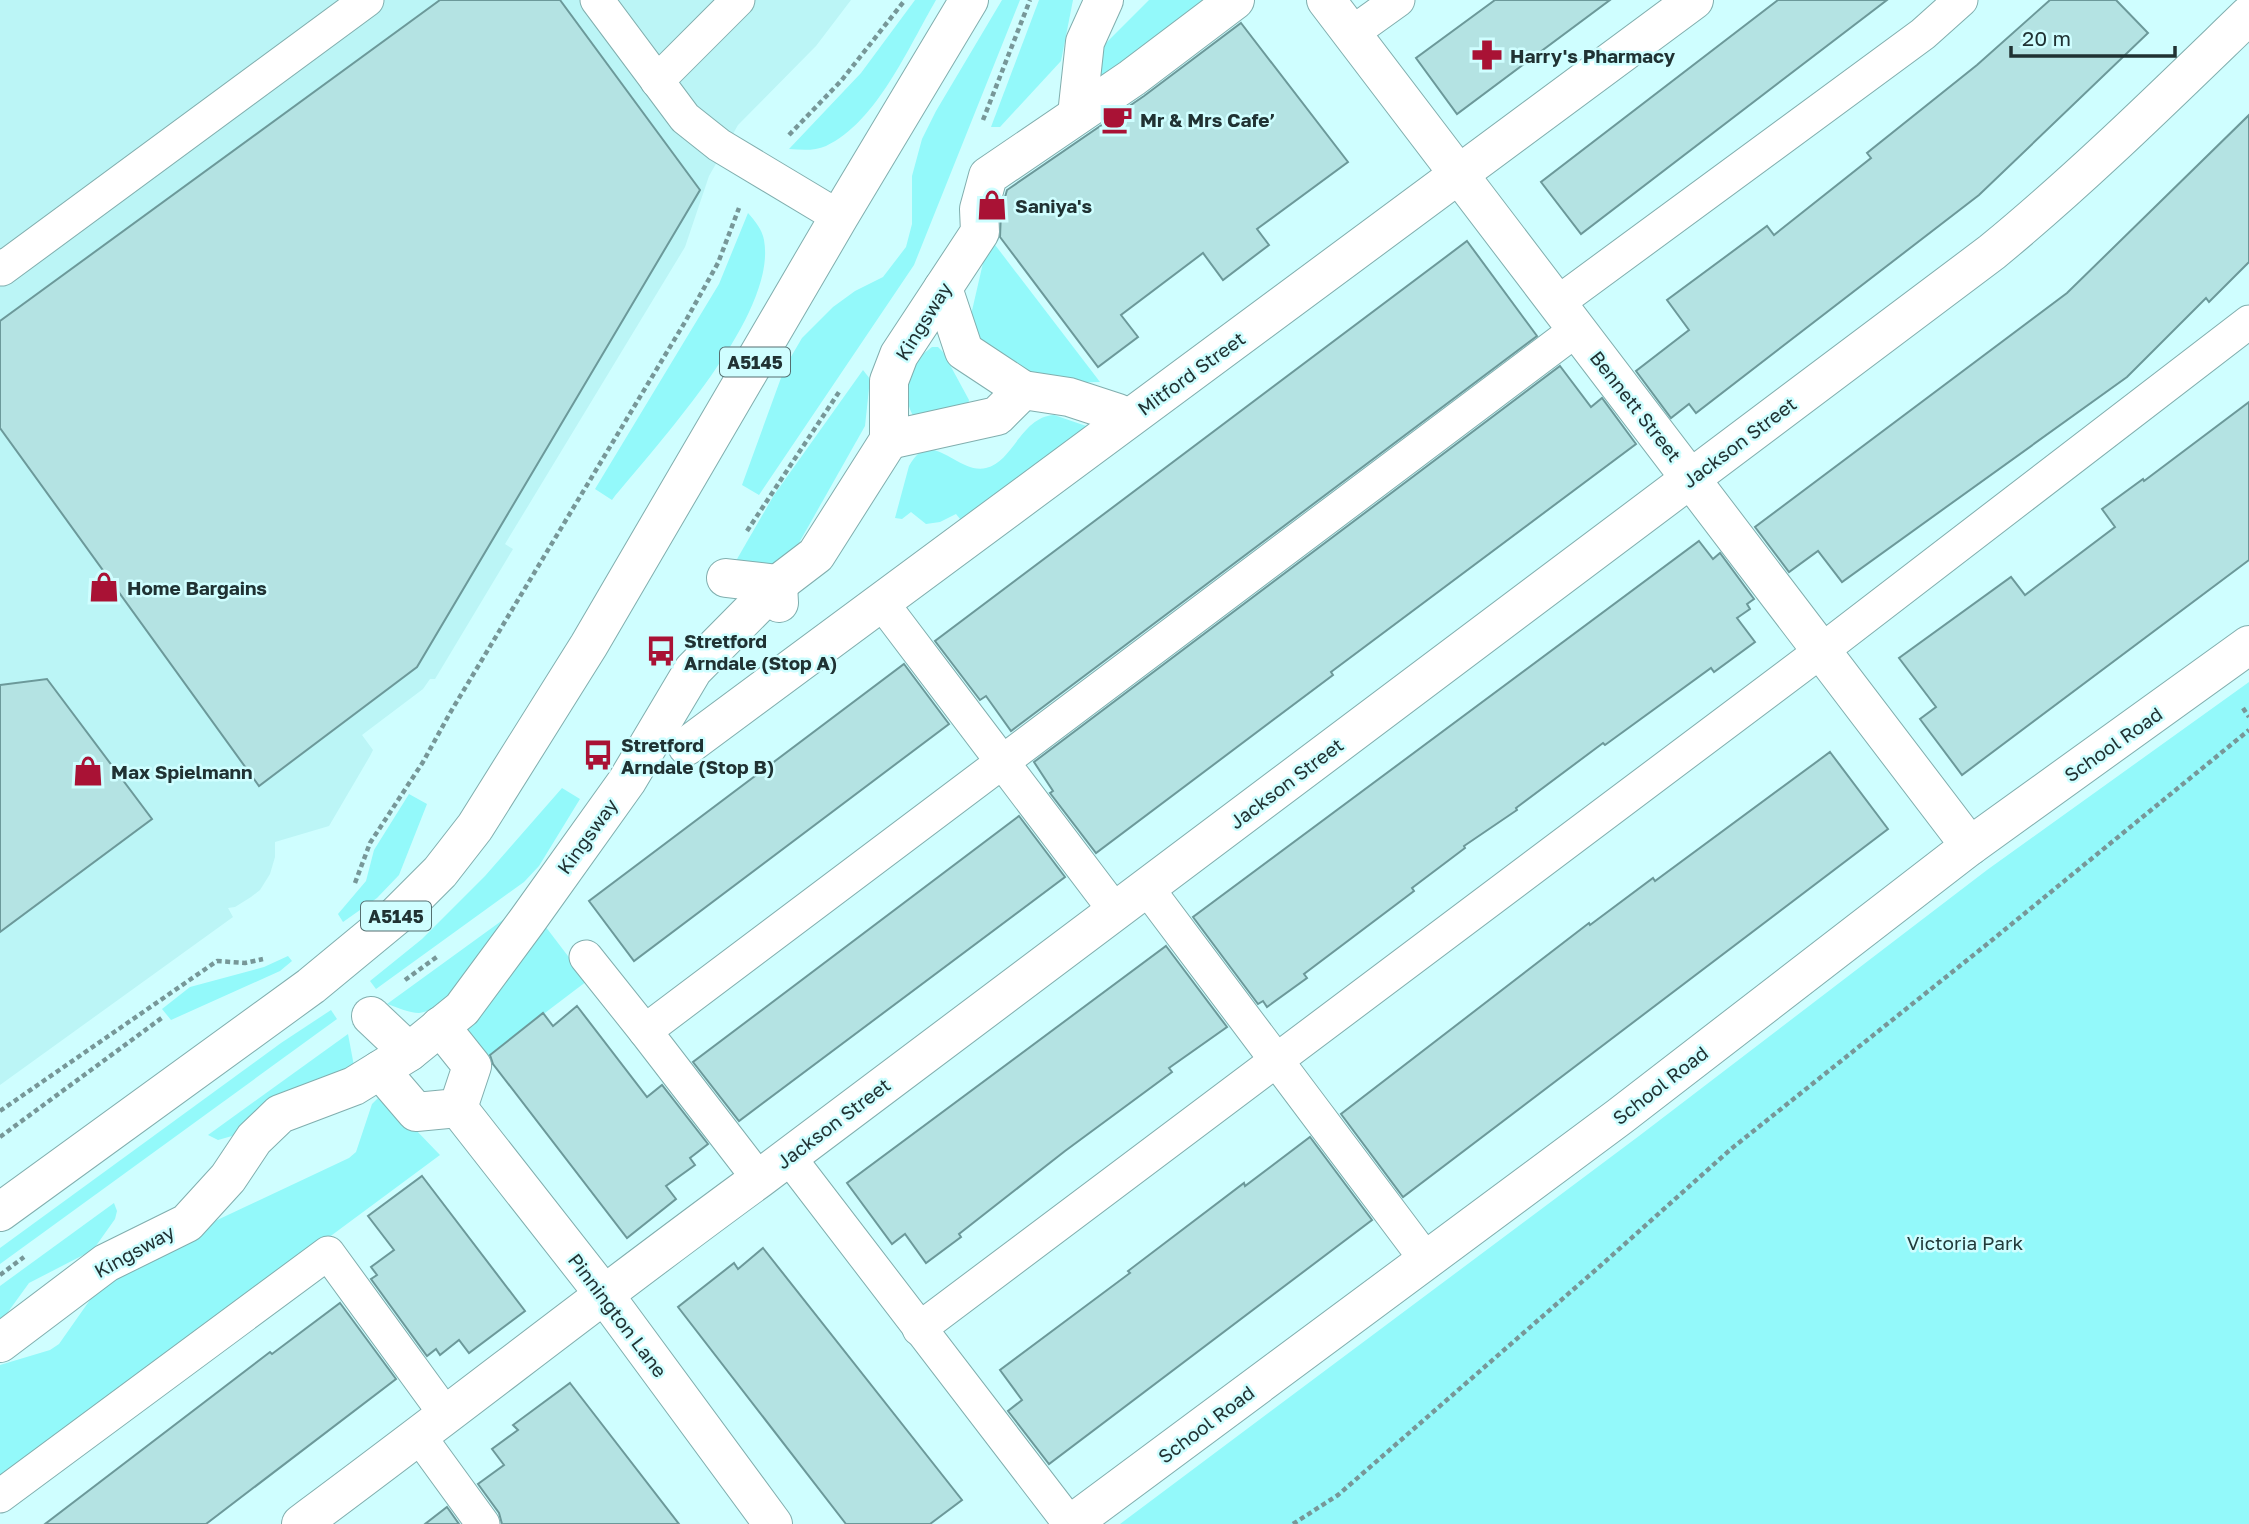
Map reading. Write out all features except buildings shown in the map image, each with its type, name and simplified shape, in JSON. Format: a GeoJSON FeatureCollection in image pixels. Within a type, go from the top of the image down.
{"type":"FeatureCollection","features":[{"type":"Feature","properties":{"kind":"street","name":"A5145"},"geometry":{"type":"LineString","coordinates":[[0,1212],[312,986],[397,915],[440,872],[475,827],[582,656],[969,0]]}},
{"type":"Feature","properties":{"kind":"street"},"geometry":{"type":"LineString","coordinates":[[1077,115],[1085,43],[1104,0]]}},
{"type":"Feature","properties":{"kind":"street"},"geometry":{"type":"LineString","coordinates":[[1077,115],[1132,78],[1235,0]]}},
{"type":"Feature","properties":{"kind":"street","name":"Bennett Street"},"geometry":{"type":"LineString","coordinates":[[1326,0],[1970,846]]}},
{"type":"Feature","properties":{"kind":"street","name":"Mitford Street"},"geometry":{"type":"LineString","coordinates":[[687,746],[1690,1]]}},
{"type":"Feature","properties":{"kind":"street","name":"Jackson Street"},"geometry":{"type":"LineString","coordinates":[[301,1524],[433,1426],[603,1293],[1116,912],[1992,252],[2042,212],[2249,15]]}},
{"type":"Feature","properties":{"kind":"street","name":"Kingsway"},"geometry":{"type":"LineString","coordinates":[[0,1343],[106,1263],[187,1223],[228,1178],[254,1139],[280,1114],[354,1086],[395,1061],[462,1009],[627,781],[657,714],[693,670],[778,594],[816,555],[889,440],[889,381],[899,355],[980,232],[979,209],[988,176],[1077,115]]}},
{"type":"Feature","properties":{"kind":"street"},"geometry":{"type":"LineString","coordinates":[[943,288],[964,351],[1023,390],[1069,397],[1118,414]]}},
{"type":"Feature","properties":{"kind":"street"},"geometry":{"type":"LineString","coordinates":[[889,440],[997,416],[1023,390]]}},
{"type":"Feature","properties":{"kind":"street"},"geometry":{"type":"LineString","coordinates":[[726,578],[778,594]]}},
{"type":"Feature","properties":{"kind":"street","name":"School Road"},"geometry":{"type":"LineString","coordinates":[[1071,1524],[1630,1108],[1970,846],[2249,645]]}},
{"type":"Feature","properties":{"kind":"street"},"geometry":{"type":"LineString","coordinates":[[371,1016],[395,1061],[416,1112],[458,1108],[472,1066],[440,1026]]}},
{"type":"Feature","properties":{"kind":"street","name":"Pinnington Lane"},"geometry":{"type":"LineString","coordinates":[[458,1108],[603,1293],[773,1524]]}},
{"type":"Feature","properties":{"kind":"lane"},"geometry":{"type":"LineString","coordinates":[[0,266],[2,269],[367,0]]}},
{"type":"Feature","properties":{"kind":"lane"},"geometry":{"type":"LineString","coordinates":[[597,0],[685,118],[719,145],[839,217]]}},
{"type":"Feature","properties":{"kind":"lane"},"geometry":{"type":"LineString","coordinates":[[657,81],[738,0]]}},
{"type":"Feature","properties":{"kind":"lane"},"geometry":{"type":"LineString","coordinates":[[1352,33],[1398,0]]}},
{"type":"Feature","properties":{"kind":"lane"},"geometry":{"type":"LineString","coordinates":[[645,1031],[1001,761],[1566,317],[1923,34],[1961,0]]}},
{"type":"Feature","properties":{"kind":"lane"},"geometry":{"type":"LineString","coordinates":[[919,1329],[1822,651],[2249,323]]}},
{"type":"Feature","properties":{"kind":"lane"},"geometry":{"type":"LineString","coordinates":[[882,603],[1116,912]]}},
{"type":"Feature","properties":{"kind":"lane"},"geometry":{"type":"LineString","coordinates":[[1147,888],[1427,1261]]}},
{"type":"Feature","properties":{"kind":"lane"},"geometry":{"type":"LineString","coordinates":[[586,957],[645,1031],[774,1168],[919,1329],[1071,1524]]}},
{"type":"Feature","properties":{"kind":"lane"},"geometry":{"type":"LineString","coordinates":[[0,1496],[328,1253],[433,1426],[482,1524]]}},
{"type":"Feature","properties":{"kind":"path"},"geometry":{"type":"LineString","coordinates":[[349,890],[357,880],[370,843],[423,762],[685,322],[718,263],[751,183],[776,148],[857,62],[905,0]]}},
{"type":"Feature","properties":{"kind":"path"},"geometry":{"type":"LineString","coordinates":[[1293,1524],[1338,1495],[1731,1149],[2249,730]]}},
{"type":"Feature","properties":{"kind":"path"},"geometry":{"type":"LineString","coordinates":[[0,1111],[217,961],[246,963],[265,958]]}},
{"type":"Feature","properties":{"kind":"path"},"geometry":{"type":"LineString","coordinates":[[0,1137],[163,1017]]}},
{"type":"Feature","properties":{"kind":"shaded area"},"geometry":{"type":"Polygon","coordinates":[[[0,0],[851,0],[816,46],[738,125],[709,176],[685,247],[505,544],[513,549],[435,679],[430,679],[423,689],[362,735],[373,750],[329,826],[275,842],[275,857],[270,874],[260,890],[235,907],[228,908],[233,917],[0,1085],[0,0]]]}},
{"type":"Feature","properties":{"kind":"green space"},"geometry":{"type":"Polygon","coordinates":[[[915,0],[936,0],[890,81],[861,120],[826,146],[804,150],[789,149],[861,73],[915,0]]]}},
{"type":"Feature","properties":{"kind":"green space"},"geometry":{"type":"Polygon","coordinates":[[[1002,0],[1020,0],[914,265],[759,495],[742,485],[785,367],[802,338],[833,307],[855,291],[883,277],[906,247],[912,224],[912,176],[922,139],[1002,0]]]}},
{"type":"Feature","properties":{"kind":"green space"},"geometry":{"type":"Polygon","coordinates":[[[1039,0],[1073,0],[1061,61],[1000,127],[991,127],[1039,0]]]}},
{"type":"Feature","properties":{"kind":"green space"},"geometry":{"type":"Polygon","coordinates":[[[1149,0],[1222,0],[1100,79],[1093,56],[1149,0]]]}},
{"type":"Feature","properties":{"kind":"green space"},"geometry":{"type":"Polygon","coordinates":[[[748,213],[756,222],[764,240],[763,270],[752,304],[734,340],[710,377],[612,500],[595,489],[719,284],[748,213]]]}},
{"type":"Feature","properties":{"kind":"green space"},"geometry":{"type":"Polygon","coordinates":[[[989,237],[1100,382],[1051,383],[978,346],[971,315],[989,237]]]}},
{"type":"Feature","properties":{"kind":"green space"},"geometry":{"type":"Polygon","coordinates":[[[932,347],[938,347],[943,352],[969,400],[968,404],[916,419],[907,398],[905,372],[911,363],[932,347]]]}},
{"type":"Feature","properties":{"kind":"green space"},"geometry":{"type":"Polygon","coordinates":[[[863,370],[870,379],[865,426],[795,550],[775,566],[733,566],[774,495],[863,370]]]}},
{"type":"Feature","properties":{"kind":"green space"},"geometry":{"type":"Polygon","coordinates":[[[1054,415],[1095,429],[965,525],[956,514],[940,522],[926,524],[911,512],[902,519],[895,518],[909,466],[917,455],[926,450],[935,450],[965,465],[986,468],[1003,457],[1033,423],[1054,415]]]}},
{"type":"Feature","properties":{"kind":"green space","name":"Victoria Park"},"geometry":{"type":"Polygon","coordinates":[[[2249,682],[2249,1524],[1120,1524],[1639,1136],[1987,870],[2249,682]]]}},
{"type":"Feature","properties":{"kind":"green space"},"geometry":{"type":"Polygon","coordinates":[[[562,788],[580,799],[539,866],[524,882],[376,989],[370,981],[422,939],[485,876],[562,788]]]}},
{"type":"Feature","properties":{"kind":"green space"},"geometry":{"type":"Polygon","coordinates":[[[409,794],[427,804],[399,875],[377,898],[343,922],[338,914],[366,881],[374,850],[409,794]]]}},
{"type":"Feature","properties":{"kind":"green space"},"geometry":{"type":"Polygon","coordinates":[[[511,914],[471,972],[444,1000],[419,1013],[387,1004],[511,914]]]}},
{"type":"Feature","properties":{"kind":"green space"},"geometry":{"type":"Polygon","coordinates":[[[542,922],[587,981],[483,1060],[466,1034],[468,1026],[542,922]]]}},
{"type":"Feature","properties":{"kind":"green space"},"geometry":{"type":"Polygon","coordinates":[[[288,956],[292,961],[280,971],[171,1020],[162,1009],[190,987],[264,967],[288,956]]]}},
{"type":"Feature","properties":{"kind":"green space"},"geometry":{"type":"Polygon","coordinates":[[[331,1010],[337,1019],[0,1264],[0,1248],[281,1043],[331,1010]]]}},
{"type":"Feature","properties":{"kind":"green space"},"geometry":{"type":"Polygon","coordinates":[[[348,1034],[354,1066],[246,1132],[218,1140],[208,1135],[348,1034]]]}},
{"type":"Feature","properties":{"kind":"green space"},"geometry":{"type":"Polygon","coordinates":[[[378,1098],[386,1099],[440,1155],[0,1481],[0,1365],[50,1350],[59,1344],[111,1270],[349,1158],[356,1152],[372,1104],[378,1098]]]}},
{"type":"Feature","properties":{"kind":"green space"},"geometry":{"type":"Polygon","coordinates":[[[114,1203],[117,1211],[115,1219],[93,1250],[29,1283],[0,1323],[0,1286],[114,1203]]]}},
{"type":"Feature","properties":{"kind":"place","name":"Harry's Pharmacy"},"geometry":{"type":"Point","coordinates":[1487,55]}},
{"type":"Feature","properties":{"kind":"place","name":"Mr & Mrs Cafe’"},"geometry":{"type":"Point","coordinates":[1117,119]}},
{"type":"Feature","properties":{"kind":"place","name":"Saniya's"},"geometry":{"type":"Point","coordinates":[992,205]}},
{"type":"Feature","properties":{"kind":"place","name":"Home Bargains"},"geometry":{"type":"Point","coordinates":[104,587]}},
{"type":"Feature","properties":{"kind":"place","name":"Stretford Arndale (Stop A)"},"geometry":{"type":"Point","coordinates":[661,651]}},
{"type":"Feature","properties":{"kind":"place","name":"Stretford Arndale (Stop B)"},"geometry":{"type":"Point","coordinates":[598,755]}},
{"type":"Feature","properties":{"kind":"place","name":"Max Spielmann"},"geometry":{"type":"Point","coordinates":[88,771]}}]}
